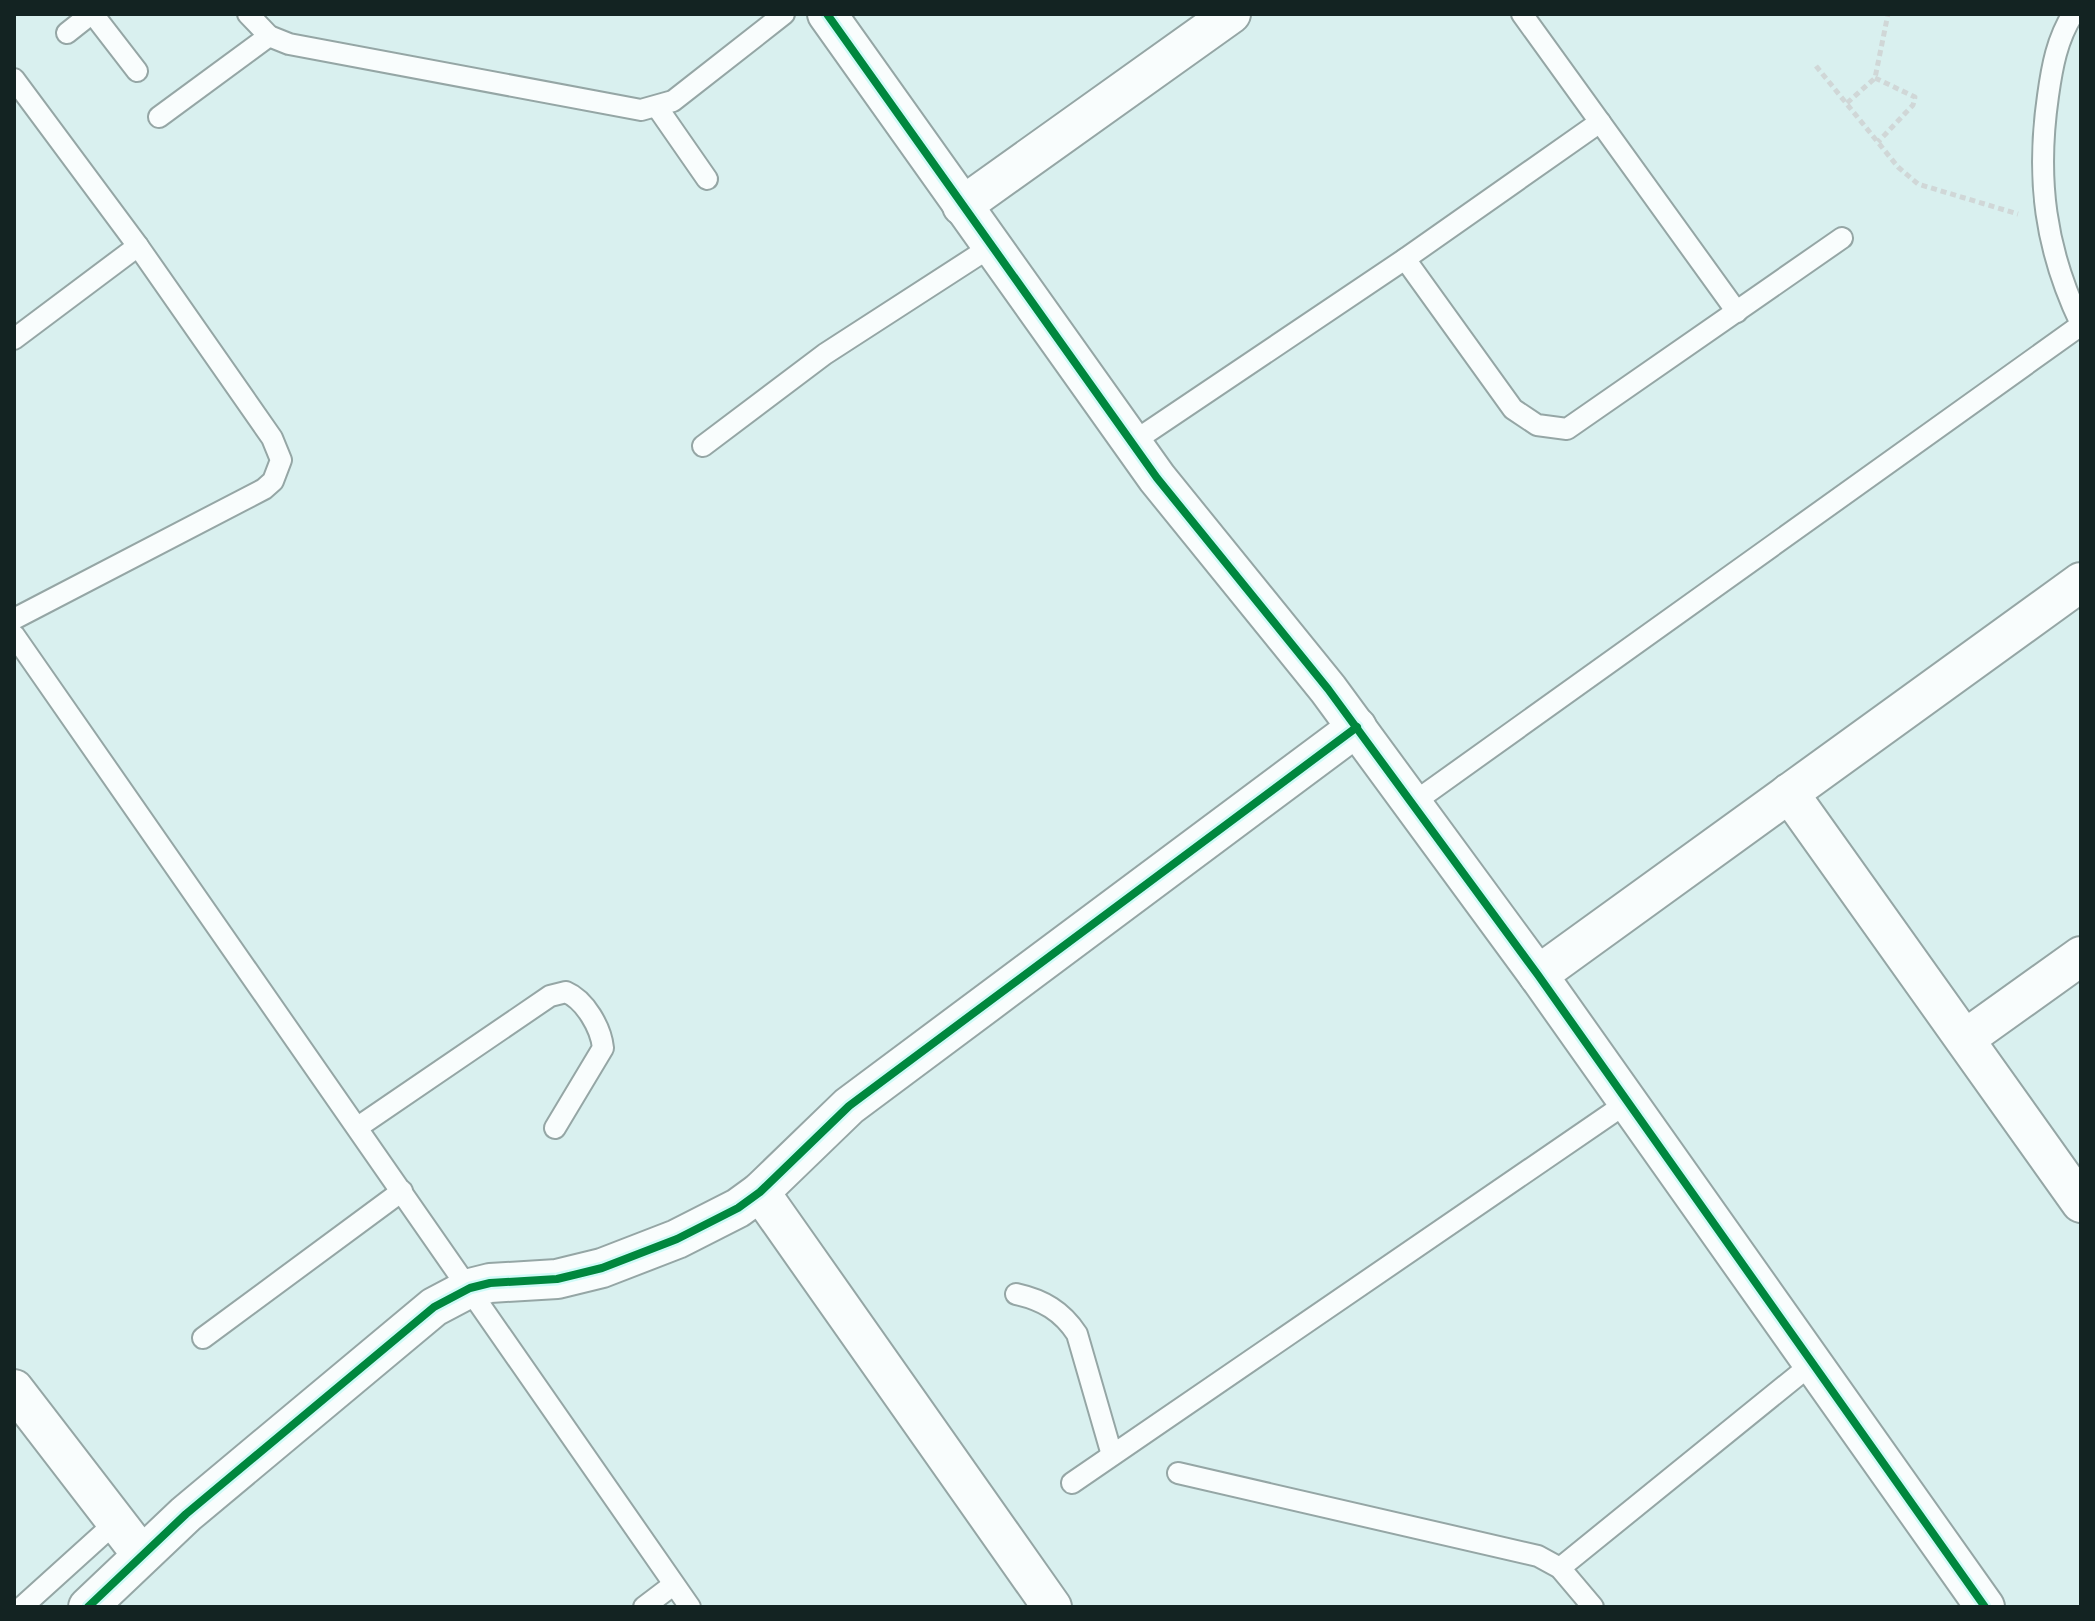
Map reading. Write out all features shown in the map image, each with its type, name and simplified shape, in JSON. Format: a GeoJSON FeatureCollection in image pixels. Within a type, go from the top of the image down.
{"type":"FeatureCollection","features":[{"type":"Feature","properties":{"kind":"street"},"geometry":{"type":"LineString","coordinates":[[827,14],[1199,532],[1357,727],[1413,803],[1985,1607]]}},
{"type":"Feature","properties":{"kind":"street"},"geometry":{"type":"LineString","coordinates":[[962,206],[1231,14]]}},
{"type":"Feature","properties":{"kind":"street"},"geometry":{"type":"LineString","coordinates":[[1538,975],[2081,582]]}},
{"type":"Feature","properties":{"kind":"street"},"geometry":{"type":"LineString","coordinates":[[88,1607],[141,1554],[434,1307],[470,1288],[500,1282],[557,1279],[602,1268],[677,1239],[760,1192],[849,1106],[1357,727]]}},
{"type":"Feature","properties":{"kind":"street"},"geometry":{"type":"LineString","coordinates":[[1789,793],[2081,1203]]}},
{"type":"Feature","properties":{"kind":"street"},"geometry":{"type":"LineString","coordinates":[[1965,1039],[2081,956]]}},
{"type":"Feature","properties":{"kind":"street"},"geometry":{"type":"LineString","coordinates":[[760,1192],[1052,1607]]}},
{"type":"Feature","properties":{"kind":"street"},"geometry":{"type":"LineString","coordinates":[[14,1389],[141,1554]]}},
{"type":"Feature","properties":{"kind":"lane"},"geometry":{"type":"LineString","coordinates":[[67,33],[92,14],[137,71]]}},
{"type":"Feature","properties":{"kind":"lane"},"geometry":{"type":"LineString","coordinates":[[248,14],[269,36],[289,44],[626,109],[657,107],[673,101],[784,14]]}},
{"type":"Feature","properties":{"kind":"lane"},"geometry":{"type":"LineString","coordinates":[[1522,14],[1737,312]]}},
{"type":"Feature","properties":{"kind":"lane"},"geometry":{"type":"LineString","coordinates":[[1413,803],[2081,324],[2057,269],[2045,221],[2042,149],[2054,58],[2073,14]]}},
{"type":"Feature","properties":{"kind":"lane"},"geometry":{"type":"LineString","coordinates":[[159,117],[269,36]]}},
{"type":"Feature","properties":{"kind":"lane"},"geometry":{"type":"LineString","coordinates":[[14,79],[138,246],[279,448],[279,471],[264,489],[14,619]]}},
{"type":"Feature","properties":{"kind":"lane"},"geometry":{"type":"LineString","coordinates":[[657,107],[707,179]]}},
{"type":"Feature","properties":{"kind":"lane"},"geometry":{"type":"LineString","coordinates":[[1133,442],[1405,259],[1600,122]]}},
{"type":"Feature","properties":{"kind":"lane"},"geometry":{"type":"LineString","coordinates":[[1405,259],[1513,409],[1537,425],[1567,429],[1842,238]]}},
{"type":"Feature","properties":{"kind":"lane"},"geometry":{"type":"LineString","coordinates":[[14,339],[138,246]]}},
{"type":"Feature","properties":{"kind":"lane"},"geometry":{"type":"LineString","coordinates":[[703,446],[825,354],[992,246]]}},
{"type":"Feature","properties":{"kind":"lane"},"geometry":{"type":"LineString","coordinates":[[14,635],[690,1607]]}},
{"type":"Feature","properties":{"kind":"lane"},"geometry":{"type":"LineString","coordinates":[[358,1127],[550,996],[566,992],[579,1001],[598,1029],[603,1048],[555,1128]]}},
{"type":"Feature","properties":{"kind":"lane"},"geometry":{"type":"LineString","coordinates":[[1072,1483],[1628,1102]]}},
{"type":"Feature","properties":{"kind":"lane"},"geometry":{"type":"LineString","coordinates":[[203,1338],[402,1191]]}},
{"type":"Feature","properties":{"kind":"lane"},"geometry":{"type":"LineString","coordinates":[[1016,1294],[1045,1303],[1069,1322],[1077,1334],[1112,1455]]}},
{"type":"Feature","properties":{"kind":"lane"},"geometry":{"type":"LineString","coordinates":[[1560,1568],[1813,1363]]}},
{"type":"Feature","properties":{"kind":"lane"},"geometry":{"type":"LineString","coordinates":[[1178,1473],[1526,1552],[1560,1568],[1593,1607]]}},
{"type":"Feature","properties":{"kind":"lane"},"geometry":{"type":"LineString","coordinates":[[22,1607],[116,1522]]}},
{"type":"Feature","properties":{"kind":"lane"},"geometry":{"type":"LineString","coordinates":[[644,1607],[673,1585]]}},
{"type":"Feature","properties":{"kind":"path"},"geometry":{"type":"LineString","coordinates":[[1847,103],[1875,78],[1888,14]]}},
{"type":"Feature","properties":{"kind":"path"},"geometry":{"type":"LineString","coordinates":[[1816,66],[1907,176],[1930,190],[2045,221]]}},
{"type":"Feature","properties":{"kind":"path"},"geometry":{"type":"LineString","coordinates":[[1875,78],[1915,97],[1913,105],[1878,142]]}},
{"type":"Feature","properties":{"kind":"cycle path"},"geometry":{"type":"LineString","coordinates":[[827,14],[1157,478],[1328,689],[1538,975],[1985,1607]]}},
{"type":"Feature","properties":{"kind":"cycle path"},"geometry":{"type":"LineString","coordinates":[[88,1607],[186,1514],[434,1307],[470,1288],[490,1283],[557,1279],[602,1268],[677,1239],[738,1208],[760,1192],[849,1106],[1357,727]]}}]}
